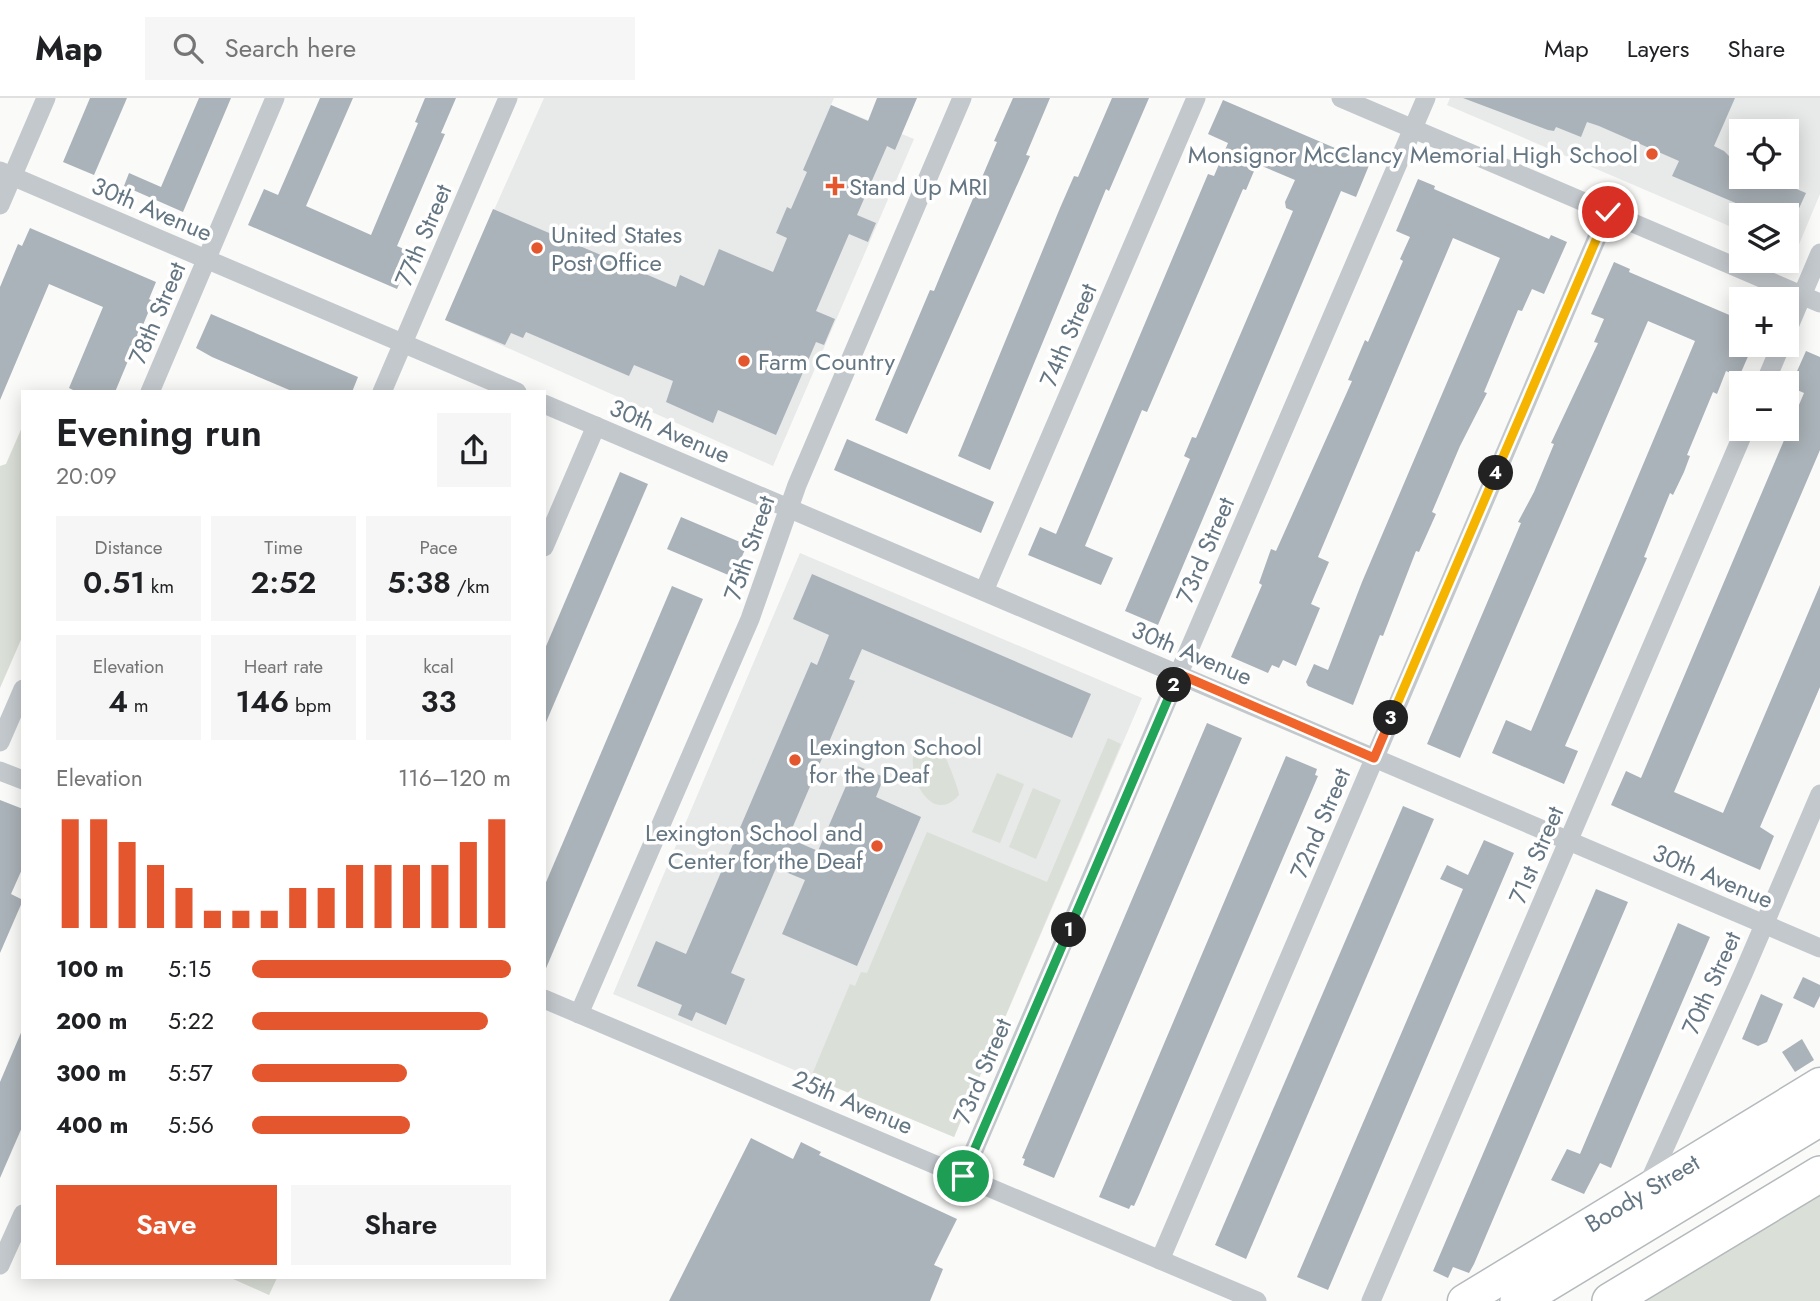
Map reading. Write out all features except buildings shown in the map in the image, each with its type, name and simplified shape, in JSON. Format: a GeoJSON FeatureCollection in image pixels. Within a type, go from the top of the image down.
{"type":"FeatureCollection","features":[{"type":"Feature","properties":{"kind":"highway"},"geometry":{"type":"LineString","coordinates":[[1518,1301],[1820,1118]]}},
{"type":"Feature","properties":{"kind":"highway"},"geometry":{"type":"LineString","coordinates":[[1565,1301],[1820,1145]]}},
{"type":"Feature","properties":{"kind":"highway"},"geometry":{"type":"LineString","coordinates":[[1609,1301],[1820,1174]]}},
{"type":"Feature","properties":{"kind":"main road","name":"Boody Street"},"geometry":{"type":"LineString","coordinates":[[1464,1301],[1820,1084]]}},
{"type":"Feature","properties":{"kind":"street"},"geometry":{"type":"LineString","coordinates":[[0,205],[6,173],[46,98]]}},
{"type":"Feature","properties":{"kind":"street","name":"78th Street"},"geometry":{"type":"LineString","coordinates":[[151,390],[275,98]]}},
{"type":"Feature","properties":{"kind":"street","name":"77th Street"},"geometry":{"type":"LineString","coordinates":[[383,390],[508,98]]}},
{"type":"Feature","properties":{"kind":"street","name":"75th Street"},"geometry":{"type":"LineString","coordinates":[[579,1014],[750,619],[789,508],[962,98]]}},
{"type":"Feature","properties":{"kind":"street","name":"74th Street"},"geometry":{"type":"LineString","coordinates":[[984,591],[1196,98]]}},
{"type":"Feature","properties":{"kind":"street"},"geometry":{"type":"LineString","coordinates":[[1341,98],[1811,299]]}},
{"type":"Feature","properties":{"kind":"street","name":"73rd Street"},"geometry":{"type":"LineString","coordinates":[[963,1176],[1426,98]]}},
{"type":"Feature","properties":{"kind":"street","name":"30th Avenue"},"geometry":{"type":"LineString","coordinates":[[6,173],[512,390]]}},
{"type":"Feature","properties":{"kind":"street","name":"72nd Street"},"geometry":{"type":"LineString","coordinates":[[1160,1259],[1608,212]]}},
{"type":"Feature","properties":{"kind":"street"},"geometry":{"type":"LineString","coordinates":[[1799,315],[1811,299],[1820,253]]}},
{"type":"Feature","properties":{"kind":"street","name":"30th Avenue"},"geometry":{"type":"LineString","coordinates":[[546,405],[1820,948]]}},
{"type":"Feature","properties":{"kind":"street"},"geometry":{"type":"LineString","coordinates":[[546,542],[596,426]]}},
{"type":"Feature","properties":{"kind":"street","name":"71st Street"},"geometry":{"type":"LineString","coordinates":[[1371,1301],[1740,441]]}},
{"type":"Feature","properties":{"kind":"street"},"geometry":{"type":"LineString","coordinates":[[0,742],[21,694]]}},
{"type":"Feature","properties":{"kind":"street"},"geometry":{"type":"LineString","coordinates":[[0,771],[21,779]]}},
{"type":"Feature","properties":{"kind":"street","name":"70th Street"},"geometry":{"type":"LineString","coordinates":[[1644,1192],[1820,794]]}},
{"type":"Feature","properties":{"kind":"street","name":"25th Avenue"},"geometry":{"type":"LineString","coordinates":[[546,1000],[1257,1301]]}},
{"type":"Feature","properties":{"kind":"street"},"geometry":{"type":"LineString","coordinates":[[0,1265],[21,1218]]}},
{"type":"Feature","properties":{"kind":"shaded area"},"geometry":{"type":"Polygon","coordinates":[[[544,98],[834,98],[831,105],[914,139],[773,466],[445,320],[544,98]]]}},
{"type":"Feature","properties":{"kind":"shaded area","name":"Monsignor McClancy Memorial High School"},"geometry":{"type":"Polygon","coordinates":[[[1450,98],[1820,98],[1820,194],[1799,244],[1799,203],[1729,203],[1729,226],[1447,105],[1450,98]]]}},
{"type":"Feature","properties":{"kind":"shaded area"},"geometry":{"type":"Polygon","coordinates":[[[21,430],[21,640],[0,688],[0,466],[6,464],[21,430]]]}},
{"type":"Feature","properties":{"kind":"shaded area","name":"Lexington School and Center for the Deaf"},"geometry":{"type":"Polygon","coordinates":[[[800,553],[1142,698],[954,1137],[613,994],[800,553]]]}},
{"type":"Feature","properties":{"kind":"shaded area"},"geometry":{"type":"Polygon","coordinates":[[[1108,738],[1121,744],[954,1137],[811,1077],[850,984],[855,986],[861,972],[867,973],[927,832],[1047,882],[1108,738]]]}},
{"type":"Feature","properties":{"kind":"shaded area"},"geometry":{"type":"Polygon","coordinates":[[[924,741],[941,748],[952,772],[959,795],[949,803],[939,805],[930,801],[917,783],[913,759],[915,748],[924,741]]]}},
{"type":"Feature","properties":{"kind":"shaded area"},"geometry":{"type":"Polygon","coordinates":[[[997,773],[1024,784],[1000,843],[972,832],[997,773]]]}},
{"type":"Feature","properties":{"kind":"shaded area"},"geometry":{"type":"Polygon","coordinates":[[[1033,788],[1061,800],[1036,859],[1009,847],[1033,788]]]}},
{"type":"Feature","properties":{"kind":"shaded area"},"geometry":{"type":"Polygon","coordinates":[[[1820,1189],[1820,1301],[1636,1301],[1820,1189]]]}},
{"type":"Feature","properties":{"kind":"shaded area"},"geometry":{"type":"Polygon","coordinates":[[[233,1279],[277,1279],[269,1295],[233,1279]]]}},
{"type":"Feature","properties":{"kind":"place","name":"Monsignor McClancy Memorial High School"},"geometry":{"type":"Point","coordinates":[1652,154]}},
{"type":"Feature","properties":{"kind":"place","name":"Stand Up MRI"},"geometry":{"type":"Point","coordinates":[835,186]}},
{"type":"Feature","properties":{"kind":"place","name":"United States Post Office"},"geometry":{"type":"Point","coordinates":[537,248]}},
{"type":"Feature","properties":{"kind":"place","name":"Farm Country"},"geometry":{"type":"Point","coordinates":[744,361]}},
{"type":"Feature","properties":{"kind":"place","name":"Lexington School for the Deaf"},"geometry":{"type":"Point","coordinates":[795,760]}},
{"type":"Feature","properties":{"kind":"place","name":"Lexington School and Center for the Deaf"},"geometry":{"type":"Point","coordinates":[877,846]}},
{"type":"Feature","properties":{"kind":"route"},"geometry":{"type":"LineString","coordinates":[[963,1176],[1179,674],[1374,758],[1608,212]]}}]}
